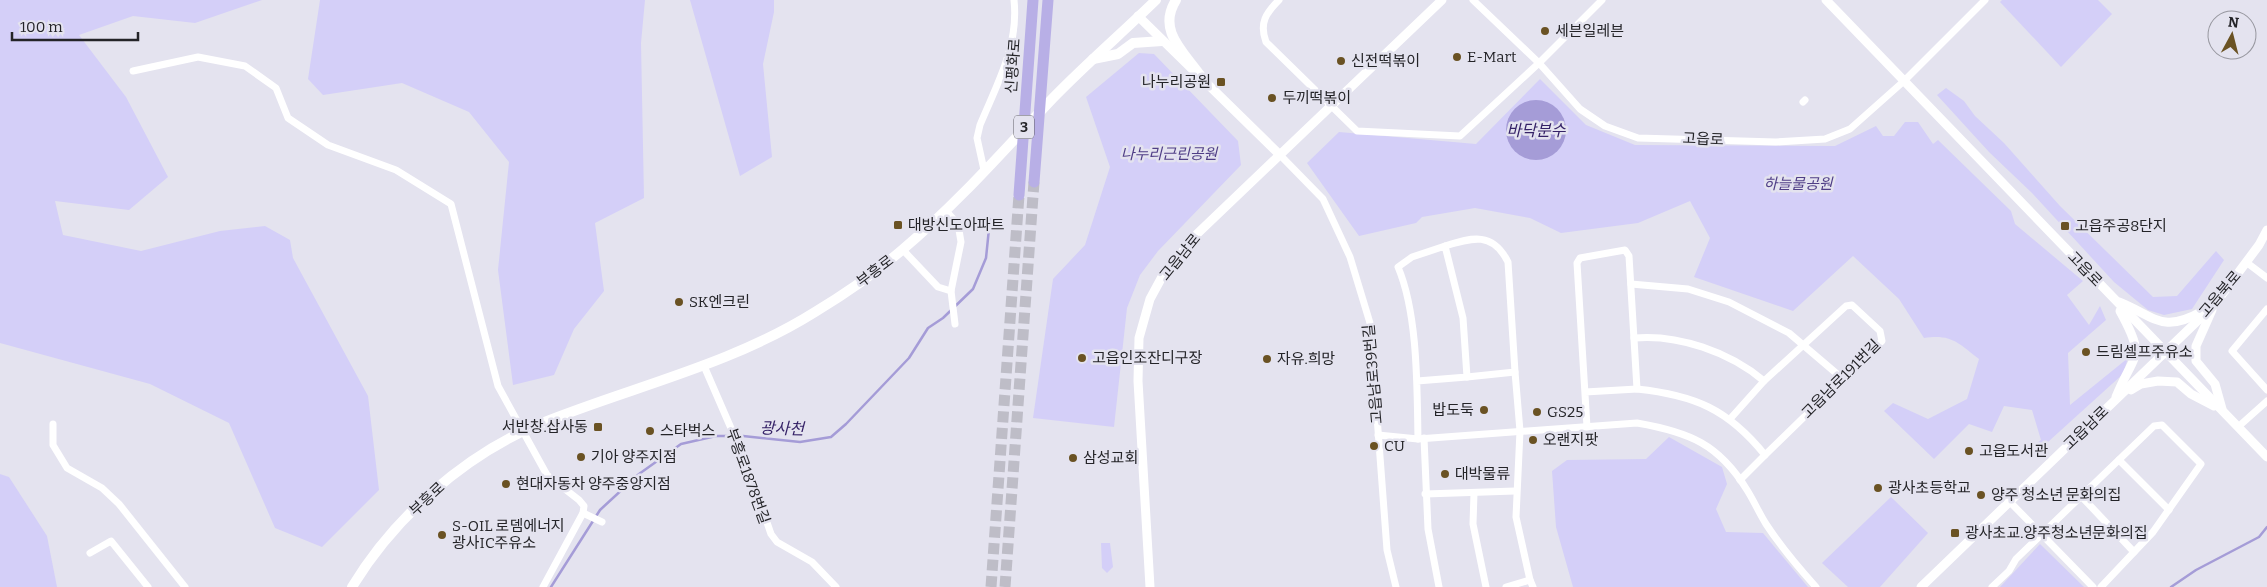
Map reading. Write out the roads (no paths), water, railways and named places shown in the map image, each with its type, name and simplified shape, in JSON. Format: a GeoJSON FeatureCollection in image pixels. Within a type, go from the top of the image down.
{"type":"FeatureCollection","features":[{"type":"Feature","properties":{"kind":"highway","name":"신평화로"},"geometry":{"type":"LineString","coordinates":[[1019,195],[1033,0]]}},
{"type":"Feature","properties":{"kind":"highway","name":"신평화로"},"geometry":{"type":"LineString","coordinates":[[1034,182],[1048,0]]}},
{"type":"Feature","properties":{"kind":"main road","name":"부흥로"},"geometry":{"type":"LineString","coordinates":[[352,587],[383,543],[428,496],[475,460],[523,432],[738,352],[807,317],[854,287],[903,250],[945,210],[1092,59],[1156,0]]}},
{"type":"Feature","properties":{"kind":"main road"},"geometry":{"type":"LineString","coordinates":[[1176,0],[1171,9],[1169,32],[1200,75]]}},
{"type":"Feature","properties":{"kind":"main road"},"geometry":{"type":"LineString","coordinates":[[1092,59],[1118,54],[1133,43],[1162,41]]}},
{"type":"Feature","properties":{"kind":"street"},"geometry":{"type":"LineString","coordinates":[[984,170],[977,138],[980,125],[1013,46],[1016,16],[1014,0]]}},
{"type":"Feature","properties":{"kind":"street"},"geometry":{"type":"LineString","coordinates":[[1279,0],[1266,13],[1262,30],[1266,42],[1357,131],[1460,136],[1539,63],[1602,0]]}},
{"type":"Feature","properties":{"kind":"street","name":"고읍남로"},"geometry":{"type":"LineString","coordinates":[[1150,587],[1138,381],[1139,338],[1146,312],[1156,288],[1173,260],[1442,0]]}},
{"type":"Feature","properties":{"kind":"street"},"geometry":{"type":"LineString","coordinates":[[1473,0],[1539,63]]}},
{"type":"Feature","properties":{"kind":"street","name":"고읍로"},"geometry":{"type":"LineString","coordinates":[[1826,0],[2114,300],[2266,455]]}},
{"type":"Feature","properties":{"kind":"street","name":"고읍로"},"geometry":{"type":"LineString","coordinates":[[1539,63],[1580,109],[1604,126],[1638,138],[1776,142],[1825,139],[1839,135],[1861,121],[1985,0]]}},
{"type":"Feature","properties":{"kind":"street"},"geometry":{"type":"LineString","coordinates":[[1138,16],[1280,155]]}},
{"type":"Feature","properties":{"kind":"street"},"geometry":{"type":"LineString","coordinates":[[134,71],[198,57],[245,66],[276,88],[288,118],[320,140],[328,145],[396,170],[450,204],[498,386],[546,475],[584,506],[583,513],[542,587]]}},
{"type":"Feature","properties":{"kind":"street","name":"고읍남로39번길"},"geometry":{"type":"LineString","coordinates":[[1280,155],[1323,199],[1350,256],[1370,323],[1388,550],[1396,587]]}},
{"type":"Feature","properties":{"kind":"street"},"geometry":{"type":"LineString","coordinates":[[945,210],[958,224],[960,242],[951,291],[955,324]]}},
{"type":"Feature","properties":{"kind":"street","name":"고읍북로"},"geometry":{"type":"LineString","coordinates":[[2165,352],[2215,304],[2267,230]]}},
{"type":"Feature","properties":{"kind":"street"},"geometry":{"type":"LineString","coordinates":[[1439,587],[1428,529],[1410,314],[1398,267],[1412,257],[1468,239],[1482,239],[1492,242],[1502,250],[1508,262],[1520,431],[1520,464],[1515,491],[1517,526],[1531,584],[1506,587]]}},
{"type":"Feature","properties":{"kind":"street"},"geometry":{"type":"LineString","coordinates":[[1445,246],[1463,318],[1467,377]]}},
{"type":"Feature","properties":{"kind":"street"},"geometry":{"type":"LineString","coordinates":[[903,250],[938,287],[951,291]]}},
{"type":"Feature","properties":{"kind":"street"},"geometry":{"type":"LineString","coordinates":[[1587,427],[1577,263],[1580,258],[1624,250],[1629,256],[1637,389]]}},
{"type":"Feature","properties":{"kind":"street"},"geometry":{"type":"LineString","coordinates":[[2246,262],[2267,278]]}},
{"type":"Feature","properties":{"kind":"street"},"geometry":{"type":"LineString","coordinates":[[1631,284],[1688,289],[1729,302],[1782,329],[1804,345],[1843,379]]}},
{"type":"Feature","properties":{"kind":"street"},"geometry":{"type":"LineString","coordinates":[[2114,300],[2140,310],[2155,320],[2172,324],[2192,317],[2215,304]]}},
{"type":"Feature","properties":{"kind":"street"},"geometry":{"type":"LineString","coordinates":[[2114,300],[2131,330],[2136,357],[2114,401]]}},
{"type":"Feature","properties":{"kind":"street"},"geometry":{"type":"LineString","coordinates":[[2215,304],[2196,346],[2196,361],[2214,384],[2222,410]]}},
{"type":"Feature","properties":{"kind":"street","name":"고읍남로191번길"},"geometry":{"type":"LineString","coordinates":[[1730,419],[1764,381],[1846,306],[1852,305],[1880,331],[1882,341],[1740,480]]}},
{"type":"Feature","properties":{"kind":"street"},"geometry":{"type":"LineString","coordinates":[[2267,309],[2232,352],[2267,390]]}},
{"type":"Feature","properties":{"kind":"street"},"geometry":{"type":"LineString","coordinates":[[1634,338],[1652,336],[1712,351],[1733,361],[1764,381]]}},
{"type":"Feature","properties":{"kind":"street","name":"고읍남로"},"geometry":{"type":"LineString","coordinates":[[1921,587],[2165,352]]}},
{"type":"Feature","properties":{"kind":"street","name":"부흥로1878번길"},"geometry":{"type":"LineString","coordinates":[[704,366],[731,428],[736,446],[747,466],[770,534],[778,542],[812,562],[836,587]]}},
{"type":"Feature","properties":{"kind":"street"},"geometry":{"type":"LineString","coordinates":[[1417,381],[1515,372]]}},
{"type":"Feature","properties":{"kind":"street"},"geometry":{"type":"LineString","coordinates":[[2114,401],[2141,384],[2158,381],[2177,382],[2191,394],[2222,410]]}},
{"type":"Feature","properties":{"kind":"street"},"geometry":{"type":"LineString","coordinates":[[1585,392],[1637,389],[1668,392],[1686,398],[1730,419],[1747,433],[1765,455]]}},
{"type":"Feature","properties":{"kind":"street"},"geometry":{"type":"LineString","coordinates":[[2238,427],[2267,401]]}},
{"type":"Feature","properties":{"kind":"street"},"geometry":{"type":"LineString","coordinates":[[1378,435],[1421,439],[1637,423],[1669,428],[1694,437],[1716,452],[1740,480],[1766,524],[1791,559],[1816,587]]}},
{"type":"Feature","properties":{"kind":"street"},"geometry":{"type":"LineString","coordinates":[[53,424],[53,445],[67,468],[102,488],[119,504],[185,587]]}},
{"type":"Feature","properties":{"kind":"street"},"geometry":{"type":"LineString","coordinates":[[1992,587],[2009,571],[2016,558],[2154,426],[2162,425],[2201,464],[2153,532],[2101,587]]}},
{"type":"Feature","properties":{"kind":"street"},"geometry":{"type":"LineString","coordinates":[[2119,460],[2169,510]]}},
{"type":"Feature","properties":{"kind":"street"},"geometry":{"type":"LineString","coordinates":[[1425,494],[1515,491]]}},
{"type":"Feature","properties":{"kind":"street"},"geometry":{"type":"LineString","coordinates":[[1474,493],[1473,524],[1486,587]]}},
{"type":"Feature","properties":{"kind":"street"},"geometry":{"type":"LineString","coordinates":[[2081,496],[2134,552]]}},
{"type":"Feature","properties":{"kind":"street"},"geometry":{"type":"LineString","coordinates":[[2010,502],[2093,587]]}},
{"type":"Feature","properties":{"kind":"street"},"geometry":{"type":"LineString","coordinates":[[583,513],[601,522]]}},
{"type":"Feature","properties":{"kind":"street"},"geometry":{"type":"LineString","coordinates":[[90,553],[110,542],[148,587]]}},
{"type":"Feature","properties":{"kind":"water","name":"바닥분수"},"geometry":{"type":"Polygon","coordinates":[[[1530,100],[1542,100],[1553,105],[1561,113],[1566,124],[1564,142],[1553,155],[1542,160],[1530,160],[1519,155],[1511,147],[1506,136],[1506,124],[1511,113],[1519,105],[1530,100]]]}},
{"type":"Feature","properties":{"kind":"waterway","name":"광사천"},"geometry":{"type":"LineString","coordinates":[[551,587],[600,510],[639,474],[681,444],[716,436],[743,436],[800,442],[831,437],[846,424],[909,358],[928,328],[943,318],[973,289],[986,258],[990,219]]}},
{"type":"Feature","properties":{"kind":"waterway"},"geometry":{"type":"LineString","coordinates":[[2171,587],[2196,570],[2259,537],[2267,527]]}},
{"type":"Feature","properties":{"kind":"tunnel"},"geometry":{"type":"LineString","coordinates":[[1005,587],[1034,182]]}},
{"type":"Feature","properties":{"kind":"tunnel"},"geometry":{"type":"LineString","coordinates":[[991,587],[1019,195]]}},
{"type":"Feature","properties":{"kind":"place","name":"세븐일레븐"},"geometry":{"type":"Point","coordinates":[1545,31]}},
{"type":"Feature","properties":{"kind":"place","name":"E-Mart"},"geometry":{"type":"Point","coordinates":[1457,57]}},
{"type":"Feature","properties":{"kind":"place","name":"신전떡볶이"},"geometry":{"type":"Point","coordinates":[1341,61]}},
{"type":"Feature","properties":{"kind":"place","name":"나누리공원"},"geometry":{"type":"Point","coordinates":[1221,82]}},
{"type":"Feature","properties":{"kind":"place","name":"두끼떡볶이"},"geometry":{"type":"Point","coordinates":[1272,98]}},
{"type":"Feature","properties":{"kind":"place","name":"대방신도아파트"},"geometry":{"type":"Point","coordinates":[898,225]}},
{"type":"Feature","properties":{"kind":"place","name":"고읍주공8단지"},"geometry":{"type":"Point","coordinates":[2065,226]}},
{"type":"Feature","properties":{"kind":"place","name":"SK엔크린"},"geometry":{"type":"Point","coordinates":[679,302]}},
{"type":"Feature","properties":{"kind":"place","name":"드림셀프주유소"},"geometry":{"type":"Point","coordinates":[2086,352]}},
{"type":"Feature","properties":{"kind":"place","name":"고읍인조잔디구장"},"geometry":{"type":"Point","coordinates":[1082,358]}},
{"type":"Feature","properties":{"kind":"place","name":"자유.희망"},"geometry":{"type":"Point","coordinates":[1267,359]}},
{"type":"Feature","properties":{"kind":"place","name":"밥도둑"},"geometry":{"type":"Point","coordinates":[1484,410]}},
{"type":"Feature","properties":{"kind":"place","name":"GS25"},"geometry":{"type":"Point","coordinates":[1537,412]}},
{"type":"Feature","properties":{"kind":"place","name":"서반창.삽사동"},"geometry":{"type":"Point","coordinates":[598,427]}},
{"type":"Feature","properties":{"kind":"place","name":"스타벅스"},"geometry":{"type":"Point","coordinates":[650,431]}},
{"type":"Feature","properties":{"kind":"place","name":"오랜지팟"},"geometry":{"type":"Point","coordinates":[1533,440]}},
{"type":"Feature","properties":{"kind":"place","name":"CU"},"geometry":{"type":"Point","coordinates":[1374,446]}},
{"type":"Feature","properties":{"kind":"place","name":"고읍도서관"},"geometry":{"type":"Point","coordinates":[1969,451]}},
{"type":"Feature","properties":{"kind":"place","name":"기아 양주지점"},"geometry":{"type":"Point","coordinates":[581,457]}},
{"type":"Feature","properties":{"kind":"place","name":"삼성교회"},"geometry":{"type":"Point","coordinates":[1073,458]}},
{"type":"Feature","properties":{"kind":"place","name":"대박물류"},"geometry":{"type":"Point","coordinates":[1445,474]}},
{"type":"Feature","properties":{"kind":"place","name":"현대자동차 양주중앙지점"},"geometry":{"type":"Point","coordinates":[506,484]}},
{"type":"Feature","properties":{"kind":"place","name":"광사초등학교"},"geometry":{"type":"Point","coordinates":[1878,488]}},
{"type":"Feature","properties":{"kind":"place","name":"양주 청소년 문화의집"},"geometry":{"type":"Point","coordinates":[1981,495]}},
{"type":"Feature","properties":{"kind":"place","name":"광사초교.양주청소년문화의집"},"geometry":{"type":"Point","coordinates":[1955,533]}},
{"type":"Feature","properties":{"kind":"place","name":"S-OIL 로뎀에너지 광사IC주유소"},"geometry":{"type":"Point","coordinates":[442,535]}},
{"type":"Feature","properties":{"kind":"park label","name":"나누리근린공원"},"geometry":{"type":"Point","coordinates":[1169,154]}},
{"type":"Feature","properties":{"kind":"park label","name":"하늘물공원"},"geometry":{"type":"Point","coordinates":[1798,184]}}]}
